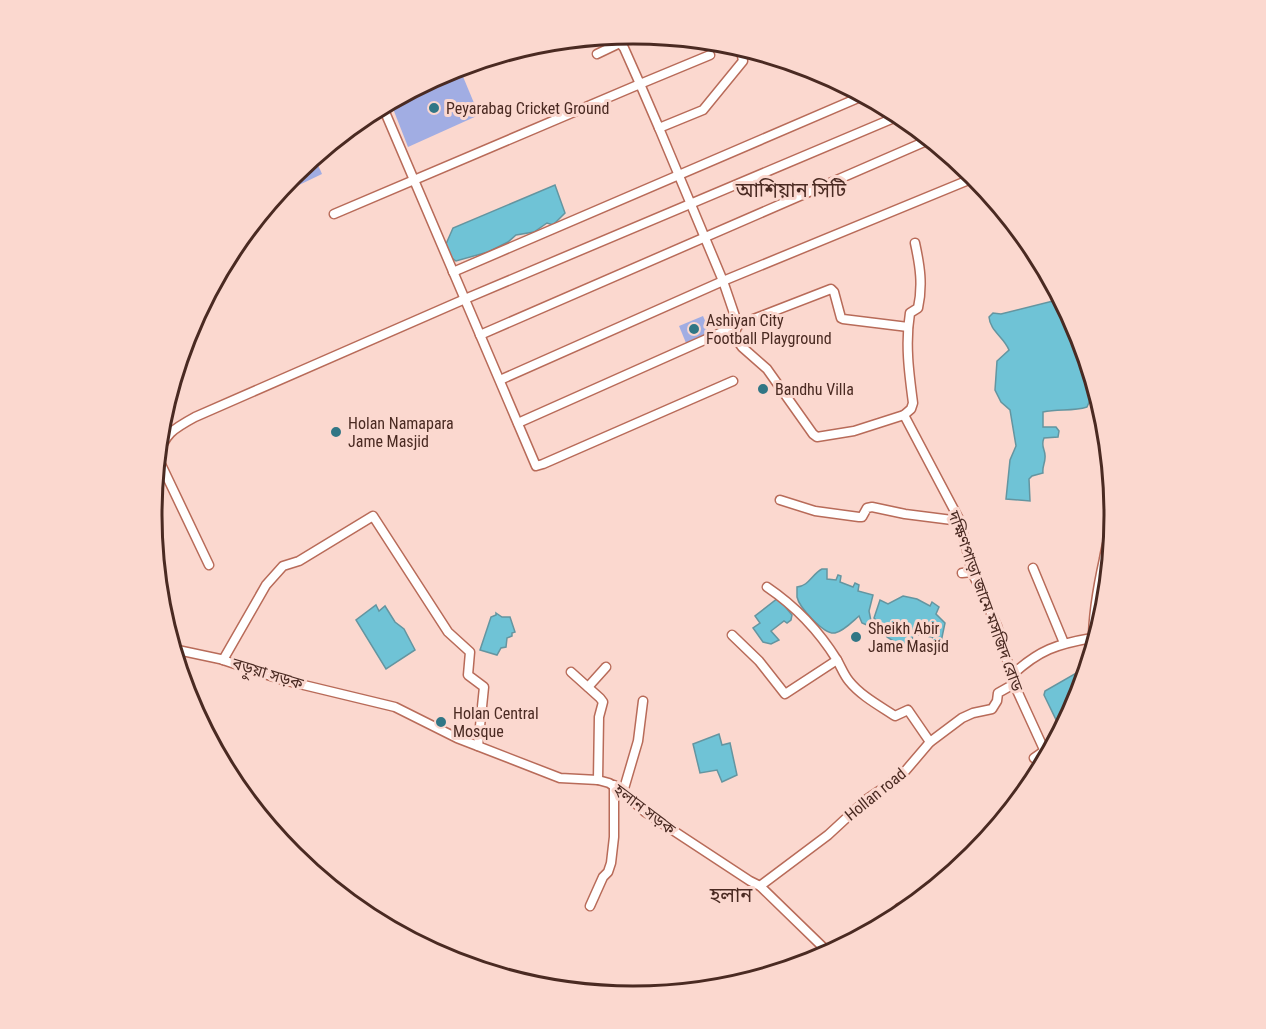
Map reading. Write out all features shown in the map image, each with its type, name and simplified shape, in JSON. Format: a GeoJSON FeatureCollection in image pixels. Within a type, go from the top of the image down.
{"type":"FeatureCollection","features":[{"type":"Feature","properties":{"kind":"street"},"geometry":{"type":"LineString","coordinates":[[597,54],[619,44]]}},
{"type":"Feature","properties":{"kind":"street"},"geometry":{"type":"LineString","coordinates":[[620,44],[640,84],[723,281],[738,325],[735,332],[737,339],[742,347],[767,369],[817,437],[854,431],[904,416],[911,409],[913,403],[908,362],[908,327],[910,313],[918,308],[922,279],[915,243]]}},
{"type":"Feature","properties":{"kind":"street"},"geometry":{"type":"LineString","coordinates":[[334,214],[710,55]]}},
{"type":"Feature","properties":{"kind":"street"},"geometry":{"type":"LineString","coordinates":[[659,128],[703,110],[743,61],[742,57]]}},
{"type":"Feature","properties":{"kind":"street"},"geometry":{"type":"LineString","coordinates":[[453,272],[854,99]]}},
{"type":"Feature","properties":{"kind":"street"},"geometry":{"type":"LineString","coordinates":[[386,114],[536,466],[733,381]]}},
{"type":"Feature","properties":{"kind":"street"},"geometry":{"type":"LineString","coordinates":[[169,433],[195,417],[465,299],[890,120]]}},
{"type":"Feature","properties":{"kind":"street"},"geometry":{"type":"LineString","coordinates":[[480,335],[703,236],[922,143]]}},
{"type":"Feature","properties":{"kind":"street"},"geometry":{"type":"LineString","coordinates":[[500,380],[723,281],[966,181]]}},
{"type":"Feature","properties":{"kind":"street"},"geometry":{"type":"LineString","coordinates":[[518,423],[738,325],[831,289],[843,319],[908,327]]}},
{"type":"Feature","properties":{"kind":"street","name":"দক্ষিণপাড়া জামে মসজিদ রোড"},"geometry":{"type":"LineString","coordinates":[[904,416],[960,521],[972,572],[997,626],[1013,679],[1043,746]]}},
{"type":"Feature","properties":{"kind":"street"},"geometry":{"type":"LineString","coordinates":[[164,471],[209,564]]}},
{"type":"Feature","properties":{"kind":"street"},"geometry":{"type":"LineString","coordinates":[[780,500],[815,510],[859,518],[864,516],[867,508],[872,507],[960,521]]}},
{"type":"Feature","properties":{"kind":"street"},"geometry":{"type":"LineString","coordinates":[[223,660],[275,573],[283,566],[299,561],[373,516],[448,632],[470,652],[468,675],[484,687],[478,746]]}},
{"type":"Feature","properties":{"kind":"street"},"geometry":{"type":"LineString","coordinates":[[1033,568],[1064,643]]}},
{"type":"Feature","properties":{"kind":"street"},"geometry":{"type":"LineString","coordinates":[[962,573],[972,572]]}},
{"type":"Feature","properties":{"kind":"street"},"geometry":{"type":"LineString","coordinates":[[767,587],[791,603],[827,644],[848,680],[857,690],[896,716],[908,710],[930,742]]}},
{"type":"Feature","properties":{"kind":"street"},"geometry":{"type":"LineString","coordinates":[[732,635],[759,661],[785,694],[837,660]]}},
{"type":"Feature","properties":{"kind":"street"},"geometry":{"type":"LineString","coordinates":[[1013,679],[1026,662],[1053,646],[1087,639]]}},
{"type":"Feature","properties":{"kind":"street","name":"বড়ুয়া সড়ক"},"geometry":{"type":"LineString","coordinates":[[183,651],[223,660],[283,680],[363,698]]}},
{"type":"Feature","properties":{"kind":"street"},"geometry":{"type":"LineString","coordinates":[[588,687],[606,667]]}},
{"type":"Feature","properties":{"kind":"street"},"geometry":{"type":"LineString","coordinates":[[571,672],[603,702],[598,717],[598,780]]}},
{"type":"Feature","properties":{"kind":"street","name":"Hollan road"},"geometry":{"type":"LineString","coordinates":[[760,886],[828,835],[867,799],[901,776],[930,742],[962,718],[992,709],[997,701],[998,693],[1013,679]]}},
{"type":"Feature","properties":{"kind":"street","name":"হলান সড়ক"},"geometry":{"type":"LineString","coordinates":[[363,698],[395,707],[457,738],[560,778],[598,780],[614,785],[645,812],[760,886],[822,946]]}},
{"type":"Feature","properties":{"kind":"street"},"geometry":{"type":"LineString","coordinates":[[623,792],[638,741],[643,701]]}},
{"type":"Feature","properties":{"kind":"street"},"geometry":{"type":"LineString","coordinates":[[590,906],[611,863],[614,837],[614,785]]}},
{"type":"Feature","properties":{"kind":"shaded area","name":"Peyarabag Cricket Ground"},"geometry":{"type":"Polygon","coordinates":[[[462,75],[479,115],[408,147],[393,110],[425,92],[462,75]]]}},
{"type":"Feature","properties":{"kind":"shaded area"},"geometry":{"type":"Polygon","coordinates":[[[318,164],[322,174],[294,187],[318,164]]]}},
{"type":"Feature","properties":{"kind":"shaded area"},"geometry":{"type":"Polygon","coordinates":[[[555,185],[565,213],[553,225],[547,223],[534,232],[516,235],[508,242],[488,252],[456,261],[449,256],[446,244],[453,228],[555,185]]]}},
{"type":"Feature","properties":{"kind":"shaded area"},"geometry":{"type":"Polygon","coordinates":[[[1052,301],[1079,363],[1090,401],[1087,407],[1043,412],[1043,427],[1056,427],[1059,431],[1058,437],[1044,438],[1043,473],[1029,479],[1030,501],[1006,499],[1010,460],[1016,446],[1010,410],[1001,402],[995,390],[997,361],[1009,350],[992,326],[989,317],[993,313],[1001,314],[1052,301]]]}},
{"type":"Feature","properties":{"kind":"shaded area","name":"Ashiyan City Football Playground"},"geometry":{"type":"Polygon","coordinates":[[[703,316],[710,332],[686,343],[679,326],[703,316]]]}},
{"type":"Feature","properties":{"kind":"shaded area"},"geometry":{"type":"Polygon","coordinates":[[[822,569],[827,569],[827,579],[836,580],[838,575],[841,576],[840,582],[853,587],[855,583],[859,585],[858,591],[873,595],[869,611],[871,621],[867,625],[862,623],[859,616],[842,630],[835,633],[830,632],[807,613],[797,597],[797,587],[805,584],[822,569]]]}},
{"type":"Feature","properties":{"kind":"shaded area"},"geometry":{"type":"Polygon","coordinates":[[[903,596],[917,599],[930,606],[932,602],[939,607],[936,614],[945,623],[941,642],[941,645],[947,646],[944,651],[938,648],[932,637],[914,634],[912,638],[923,643],[924,648],[919,649],[901,646],[887,637],[882,626],[874,618],[880,600],[888,604],[903,596]]]}},
{"type":"Feature","properties":{"kind":"shaded area"},"geometry":{"type":"Polygon","coordinates":[[[778,598],[792,615],[791,620],[787,623],[784,621],[771,631],[779,640],[771,644],[763,642],[753,628],[760,623],[755,616],[778,598]]]}},
{"type":"Feature","properties":{"kind":"shaded area"},"geometry":{"type":"Polygon","coordinates":[[[376,605],[379,611],[385,606],[395,622],[404,629],[415,650],[386,669],[356,620],[376,605]]]}},
{"type":"Feature","properties":{"kind":"shaded area"},"geometry":{"type":"Polygon","coordinates":[[[496,613],[502,617],[510,617],[515,632],[507,638],[506,647],[501,648],[497,655],[480,650],[491,617],[496,613]]]}},
{"type":"Feature","properties":{"kind":"shaded area"},"geometry":{"type":"Polygon","coordinates":[[[1076,673],[1056,720],[1044,695],[1045,691],[1076,673]]]}},
{"type":"Feature","properties":{"kind":"shaded area"},"geometry":{"type":"Polygon","coordinates":[[[719,734],[722,745],[730,743],[737,775],[722,782],[717,770],[700,773],[693,744],[719,734]]]}},
{"type":"Feature","properties":{"kind":"place","name":"Peyarabag Cricket Ground"},"geometry":{"type":"Point","coordinates":[434,108]}},
{"type":"Feature","properties":{"kind":"place","name":"Ashiyan City Football Playground"},"geometry":{"type":"Point","coordinates":[694,329]}},
{"type":"Feature","properties":{"kind":"place","name":"Bandhu Villa"},"geometry":{"type":"Point","coordinates":[763,389]}},
{"type":"Feature","properties":{"kind":"place","name":"Holan Namapara Jame Masjid"},"geometry":{"type":"Point","coordinates":[336,432]}},
{"type":"Feature","properties":{"kind":"place","name":"Sheikh Abir Jame Masjid"},"geometry":{"type":"Point","coordinates":[856,637]}},
{"type":"Feature","properties":{"kind":"place","name":"Holan Central Mosque"},"geometry":{"type":"Point","coordinates":[441,722]}},
{"type":"Feature","properties":{"kind":"district","name":"আশিয়ান সিটি"},"geometry":{"type":"Point","coordinates":[791,190]}},
{"type":"Feature","properties":{"kind":"district","name":"হলান"},"geometry":{"type":"Point","coordinates":[731,895]}}]}
